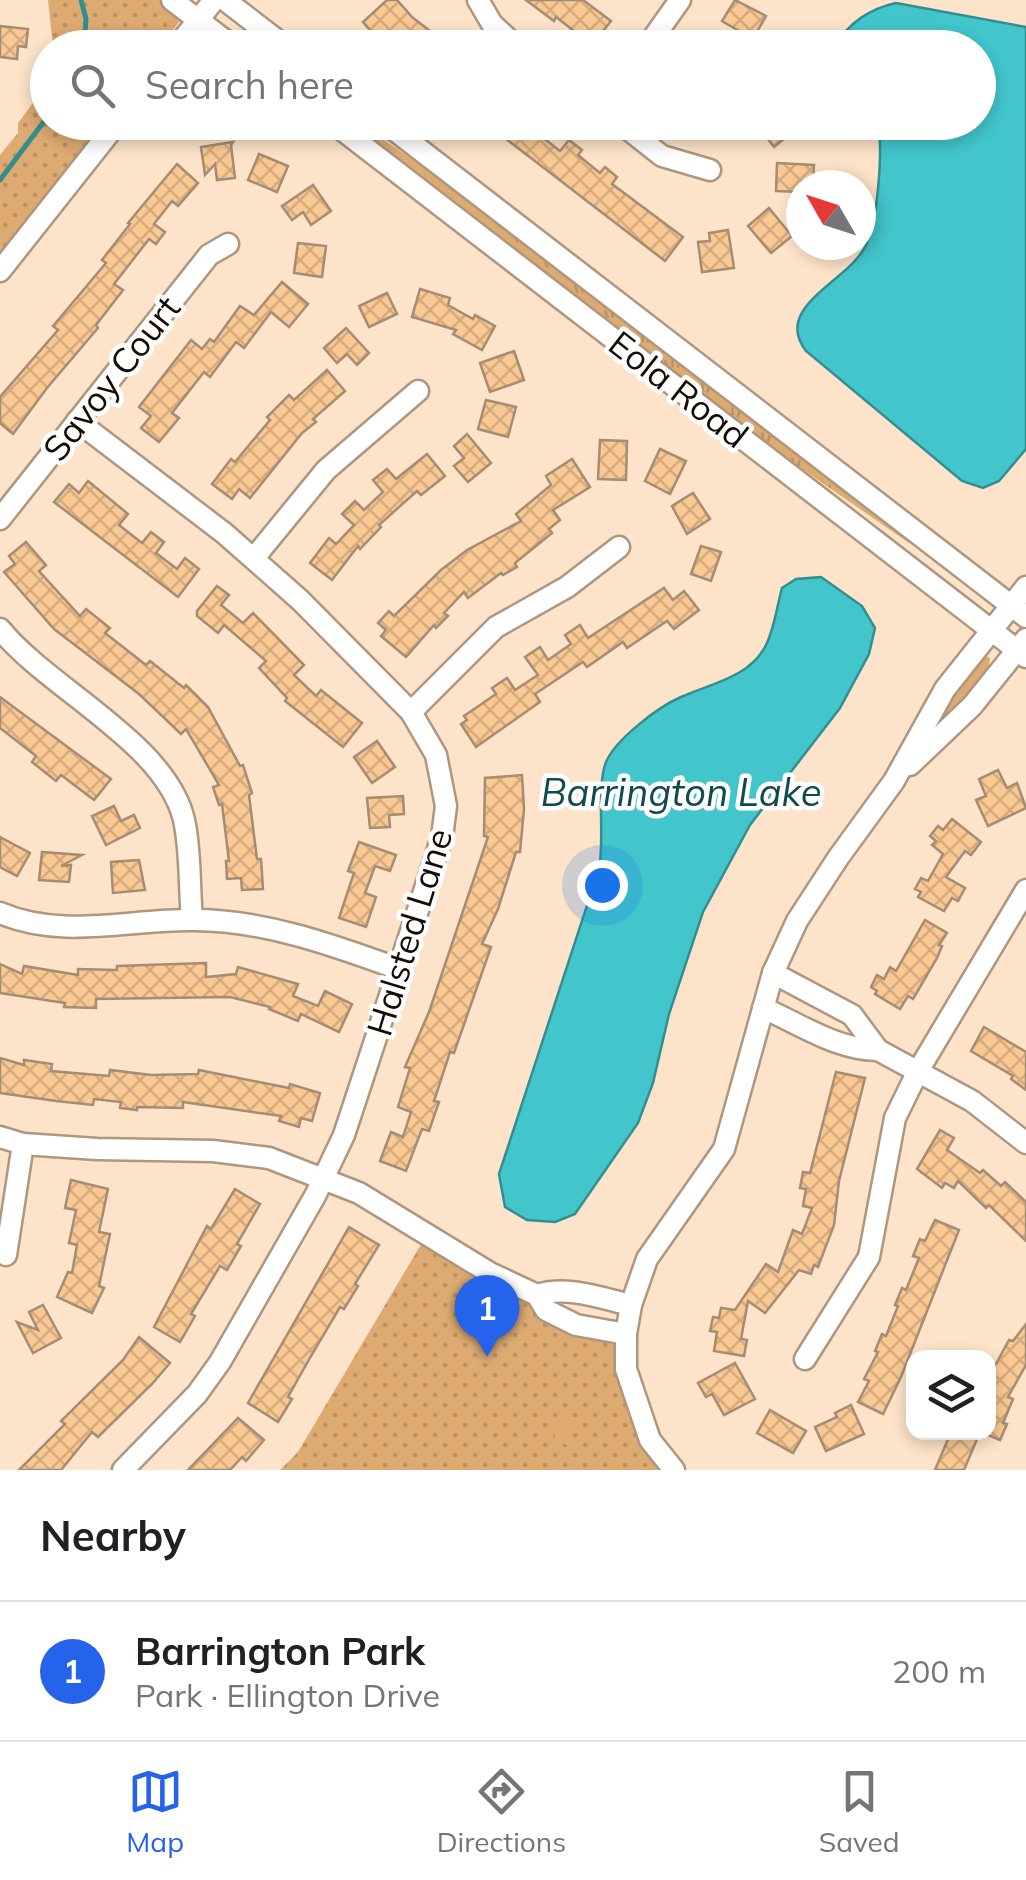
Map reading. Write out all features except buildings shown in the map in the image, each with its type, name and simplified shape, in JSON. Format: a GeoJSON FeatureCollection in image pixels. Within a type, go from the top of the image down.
{"type":"FeatureCollection","features":[{"type":"Feature","properties":{"kind":"street"},"geometry":{"type":"LineString","coordinates":[[172,0],[212,7],[254,30]]}},
{"type":"Feature","properties":{"kind":"street"},"geometry":{"type":"LineString","coordinates":[[478,0],[498,30]]}},
{"type":"Feature","properties":{"kind":"street"},"geometry":{"type":"LineString","coordinates":[[659,30],[680,0]]}},
{"type":"Feature","properties":{"kind":"street"},"geometry":{"type":"LineString","coordinates":[[192,30],[212,7]]}},
{"type":"Feature","properties":{"kind":"street"},"geometry":{"type":"LineString","coordinates":[[212,7],[224,30]]}},
{"type":"Feature","properties":{"kind":"street"},"geometry":{"type":"LineString","coordinates":[[0,271],[104,140]]}},
{"type":"Feature","properties":{"kind":"street","name":"Eola Road"},"geometry":{"type":"LineString","coordinates":[[355,140],[991,630],[1023,649]]}},
{"type":"Feature","properties":{"kind":"street","name":"Eola Road"},"geometry":{"type":"LineString","coordinates":[[407,140],[1019,611]]}},
{"type":"Feature","properties":{"kind":"street"},"geometry":{"type":"LineString","coordinates":[[642,140],[662,156],[710,170]]}},
{"type":"Feature","properties":{"kind":"street","name":"Savoy Court"},"geometry":{"type":"LineString","coordinates":[[0,518],[209,255],[228,244]]}},
{"type":"Feature","properties":{"kind":"street"},"geometry":{"type":"LineString","coordinates":[[254,558],[326,470],[418,391]]}},
{"type":"Feature","properties":{"kind":"street","name":"Halsted Lane"},"geometry":{"type":"LineString","coordinates":[[77,421],[254,558],[412,712],[436,755],[446,806],[434,867],[344,1135],[325,1178],[220,1362],[197,1394],[123,1470]]}},
{"type":"Feature","properties":{"kind":"street"},"geometry":{"type":"LineString","coordinates":[[412,712],[496,627],[567,586],[618,547]]}},
{"type":"Feature","properties":{"kind":"street"},"geometry":{"type":"LineString","coordinates":[[674,1470],[650,1440],[626,1368],[631,1305],[647,1259],[724,1149],[773,973],[798,922],[894,780],[946,689],[991,630],[1019,611],[1026,587]]}},
{"type":"Feature","properties":{"kind":"street"},"geometry":{"type":"LineString","coordinates":[[0,629],[43,673],[125,737],[160,770],[184,818],[192,920]]}},
{"type":"Feature","properties":{"kind":"street"},"geometry":{"type":"LineString","coordinates":[[894,780],[972,706],[1023,649]]}},
{"type":"Feature","properties":{"kind":"street"},"geometry":{"type":"LineString","coordinates":[[805,1359],[868,1257],[896,1118],[918,1071],[1026,890]]}},
{"type":"Feature","properties":{"kind":"street"},"geometry":{"type":"LineString","coordinates":[[0,914],[19,922],[62,928],[192,920],[248,925],[322,942],[399,968]]}},
{"type":"Feature","properties":{"kind":"street"},"geometry":{"type":"LineString","coordinates":[[773,973],[852,1015],[878,1050],[972,1101],[1026,1144]]}},
{"type":"Feature","properties":{"kind":"street"},"geometry":{"type":"LineString","coordinates":[[763,1008],[836,1042],[861,1050],[878,1050]]}},
{"type":"Feature","properties":{"kind":"street"},"geometry":{"type":"LineString","coordinates":[[0,1137],[23,1144],[245,1153],[325,1178],[359,1193],[490,1273],[536,1295],[546,1310],[576,1325],[626,1334]]}},
{"type":"Feature","properties":{"kind":"street"},"geometry":{"type":"LineString","coordinates":[[6,1255],[23,1144]]}},
{"type":"Feature","properties":{"kind":"street"},"geometry":{"type":"LineString","coordinates":[[536,1295],[566,1291],[631,1305]]}},
{"type":"Feature","properties":{"kind":"green space"},"geometry":{"type":"Polygon","coordinates":[[[48,0],[172,0],[185,14],[173,30],[51,30],[48,0]]]}},
{"type":"Feature","properties":{"kind":"green space"},"geometry":{"type":"Polygon","coordinates":[[[30,107],[30,140],[89,140],[0,252],[0,155],[18,133],[18,123],[30,107]]]}},
{"type":"Feature","properties":{"kind":"green space"},"geometry":{"type":"Polygon","coordinates":[[[371,140],[384,140],[435,175],[911,541],[779,453],[371,140]]]}},
{"type":"Feature","properties":{"kind":"green space"},"geometry":{"type":"Polygon","coordinates":[[[983,654],[990,658],[983,679],[928,736],[949,691],[983,654]]]}},
{"type":"Feature","properties":{"kind":"green space"},"geometry":{"type":"Polygon","coordinates":[[[423,1241],[475,1277],[524,1299],[552,1322],[602,1335],[617,1346],[667,1470],[280,1470],[298,1452],[423,1241]]]}},
{"type":"Feature","properties":{"kind":"green space"},"geometry":{"type":"Polygon","coordinates":[[[572,1416],[570,1446],[559,1442],[553,1433],[556,1422],[572,1416]]]}},
{"type":"Feature","properties":{"kind":"water"},"geometry":{"type":"Polygon","coordinates":[[[896,3],[1026,27],[1026,449],[999,481],[983,488],[962,481],[806,351],[798,335],[798,321],[816,296],[856,260],[876,260],[879,140],[996,140],[996,30],[847,30],[861,18],[896,3]]]}},
{"type":"Feature","properties":{"kind":"water","name":"Barrington Lake"},"geometry":{"type":"Polygon","coordinates":[[[821,577],[862,606],[875,628],[869,654],[840,708],[750,825],[703,912],[638,1123],[575,1214],[555,1222],[527,1220],[505,1207],[499,1174],[599,869],[606,762],[628,734],[661,708],[749,666],[768,641],[782,588],[796,579],[821,577]]]}},
{"type":"Feature","properties":{"kind":"waterway"},"geometry":{"type":"LineString","coordinates":[[81,0],[85,30]]}},
{"type":"Feature","properties":{"kind":"waterway"},"geometry":{"type":"LineString","coordinates":[[0,180],[30,140]]}},
{"type":"Feature","properties":{"kind":"place","name":"Barrington Park"},"geometry":{"type":"Point","coordinates":[487,1357]}}]}
